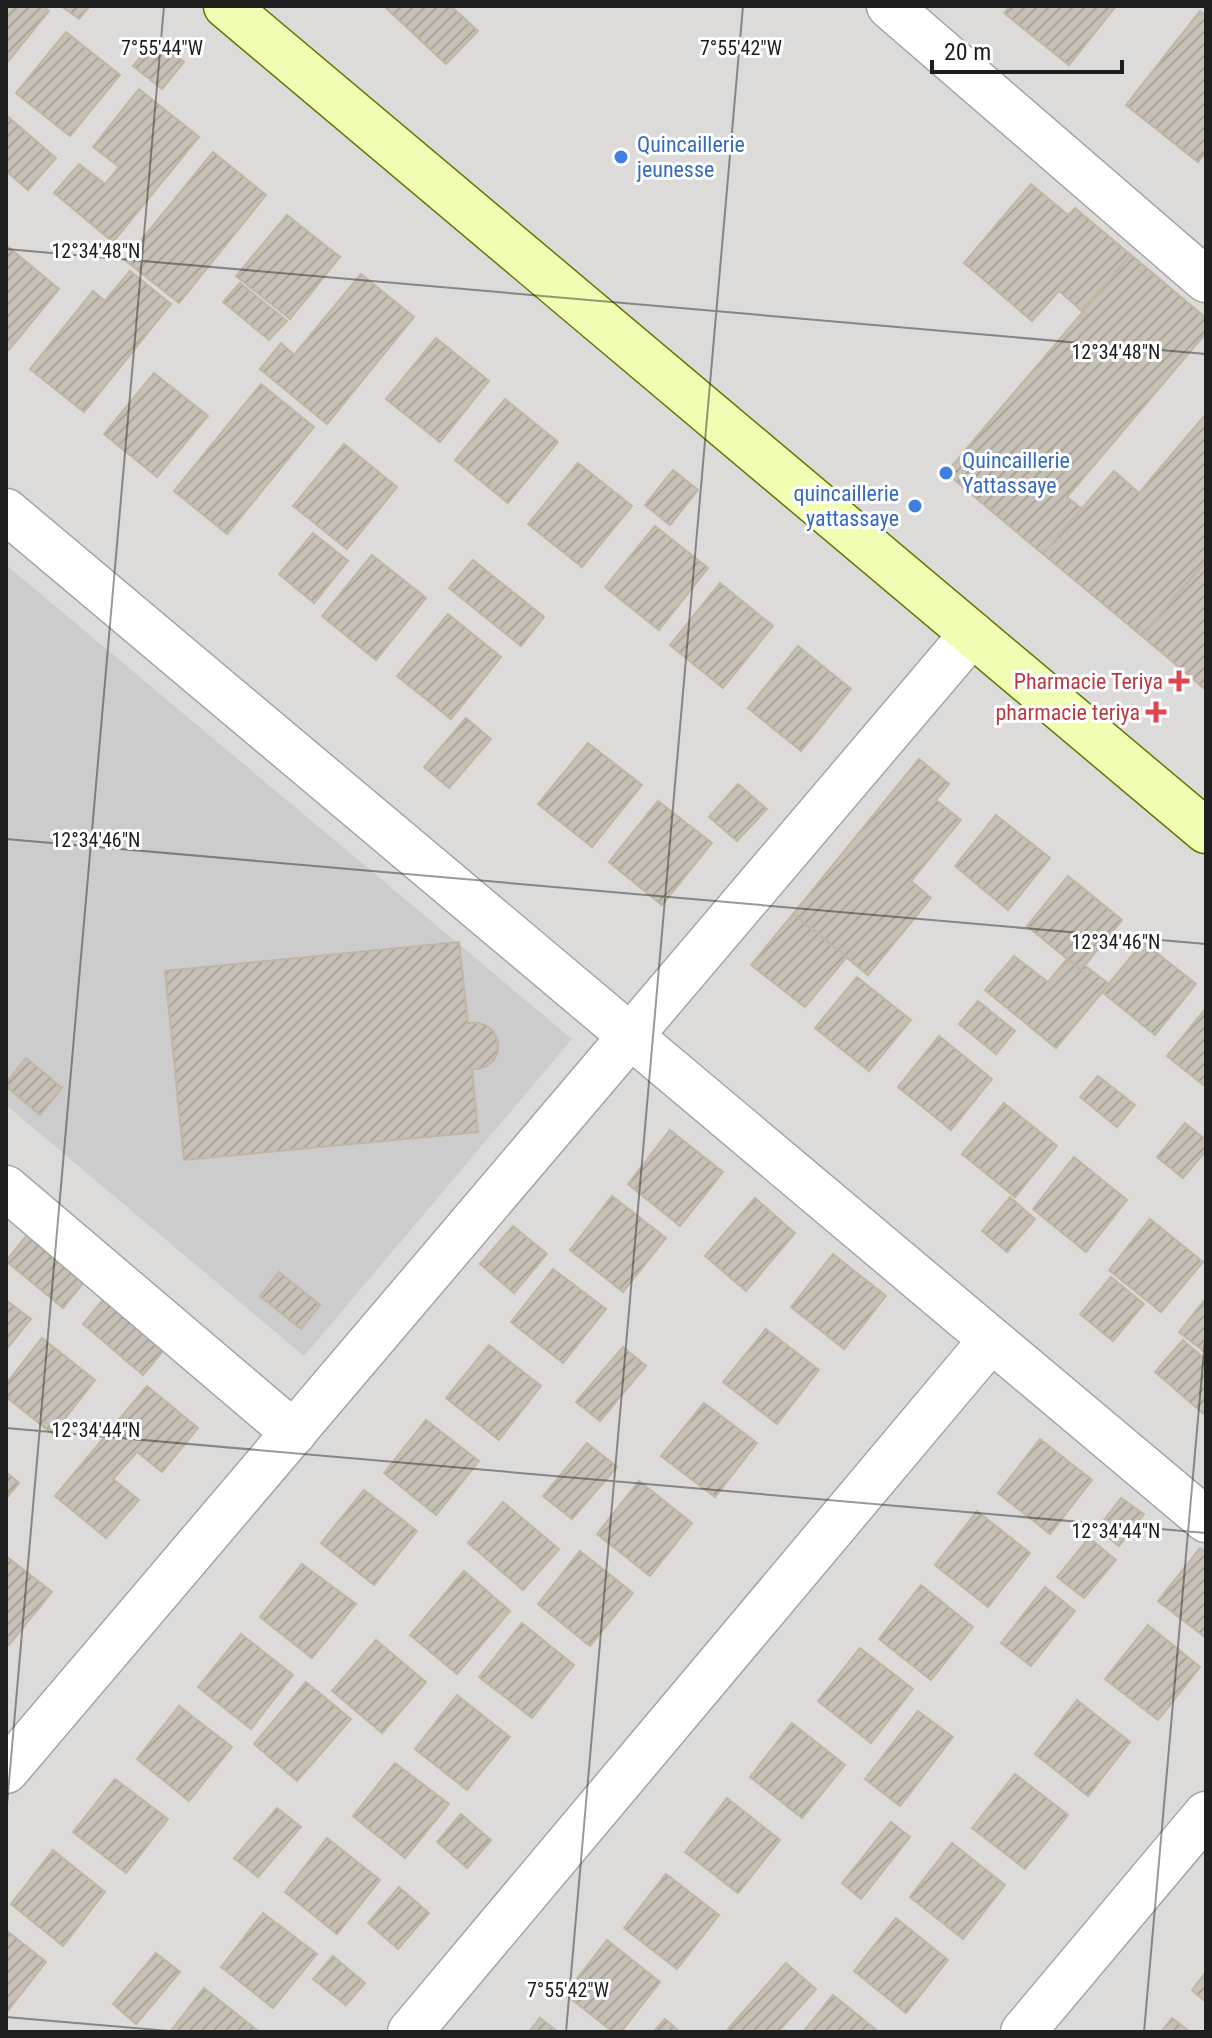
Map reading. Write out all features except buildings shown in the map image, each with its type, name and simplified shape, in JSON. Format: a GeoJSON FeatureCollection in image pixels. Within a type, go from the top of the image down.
{"type":"FeatureCollection","features":[{"type":"Feature","properties":{"kind":"street"},"geometry":{"type":"LineString","coordinates":[[226,6],[1206,831]]}},
{"type":"Feature","properties":{"kind":"street"},"geometry":{"type":"LineString","coordinates":[[889,6],[1206,280]]}},
{"type":"Feature","properties":{"kind":"street"},"geometry":{"type":"LineString","coordinates":[[6,511],[1206,1520]]}},
{"type":"Feature","properties":{"kind":"street"},"geometry":{"type":"LineString","coordinates":[[6,1771],[972,634]]}},
{"type":"Feature","properties":{"kind":"street"},"geometry":{"type":"LineString","coordinates":[[6,1188],[294,1433]]}},
{"type":"Feature","properties":{"kind":"street"},"geometry":{"type":"LineString","coordinates":[[410,2032],[991,1340]]}},
{"type":"Feature","properties":{"kind":"street"},"geometry":{"type":"LineString","coordinates":[[1023,2032],[1206,1814]]}},
{"type":"Feature","properties":{"kind":"shaded area"},"geometry":{"type":"Polygon","coordinates":[[[6,6],[1206,6],[1206,2032],[6,2032],[6,6]]]}},
{"type":"Feature","properties":{"kind":"shaded area"},"geometry":{"type":"Polygon","coordinates":[[[6,565],[572,1039],[304,1356],[6,1105],[6,565]]]}},
{"type":"Feature","properties":{"kind":"place","name":"Quincaillerie jeunesse"},"geometry":{"type":"Point","coordinates":[621,157]}},
{"type":"Feature","properties":{"kind":"place","name":"Quincaillerie Yattassaye"},"geometry":{"type":"Point","coordinates":[946,473]}},
{"type":"Feature","properties":{"kind":"place","name":"quincaillerie yattassaye"},"geometry":{"type":"Point","coordinates":[915,506]}},
{"type":"Feature","properties":{"kind":"place","name":"Pharmacie Teriya"},"geometry":{"type":"Point","coordinates":[1179,681]}},
{"type":"Feature","properties":{"kind":"place","name":"pharmacie teriya"},"geometry":{"type":"Point","coordinates":[1156,712]}}]}
